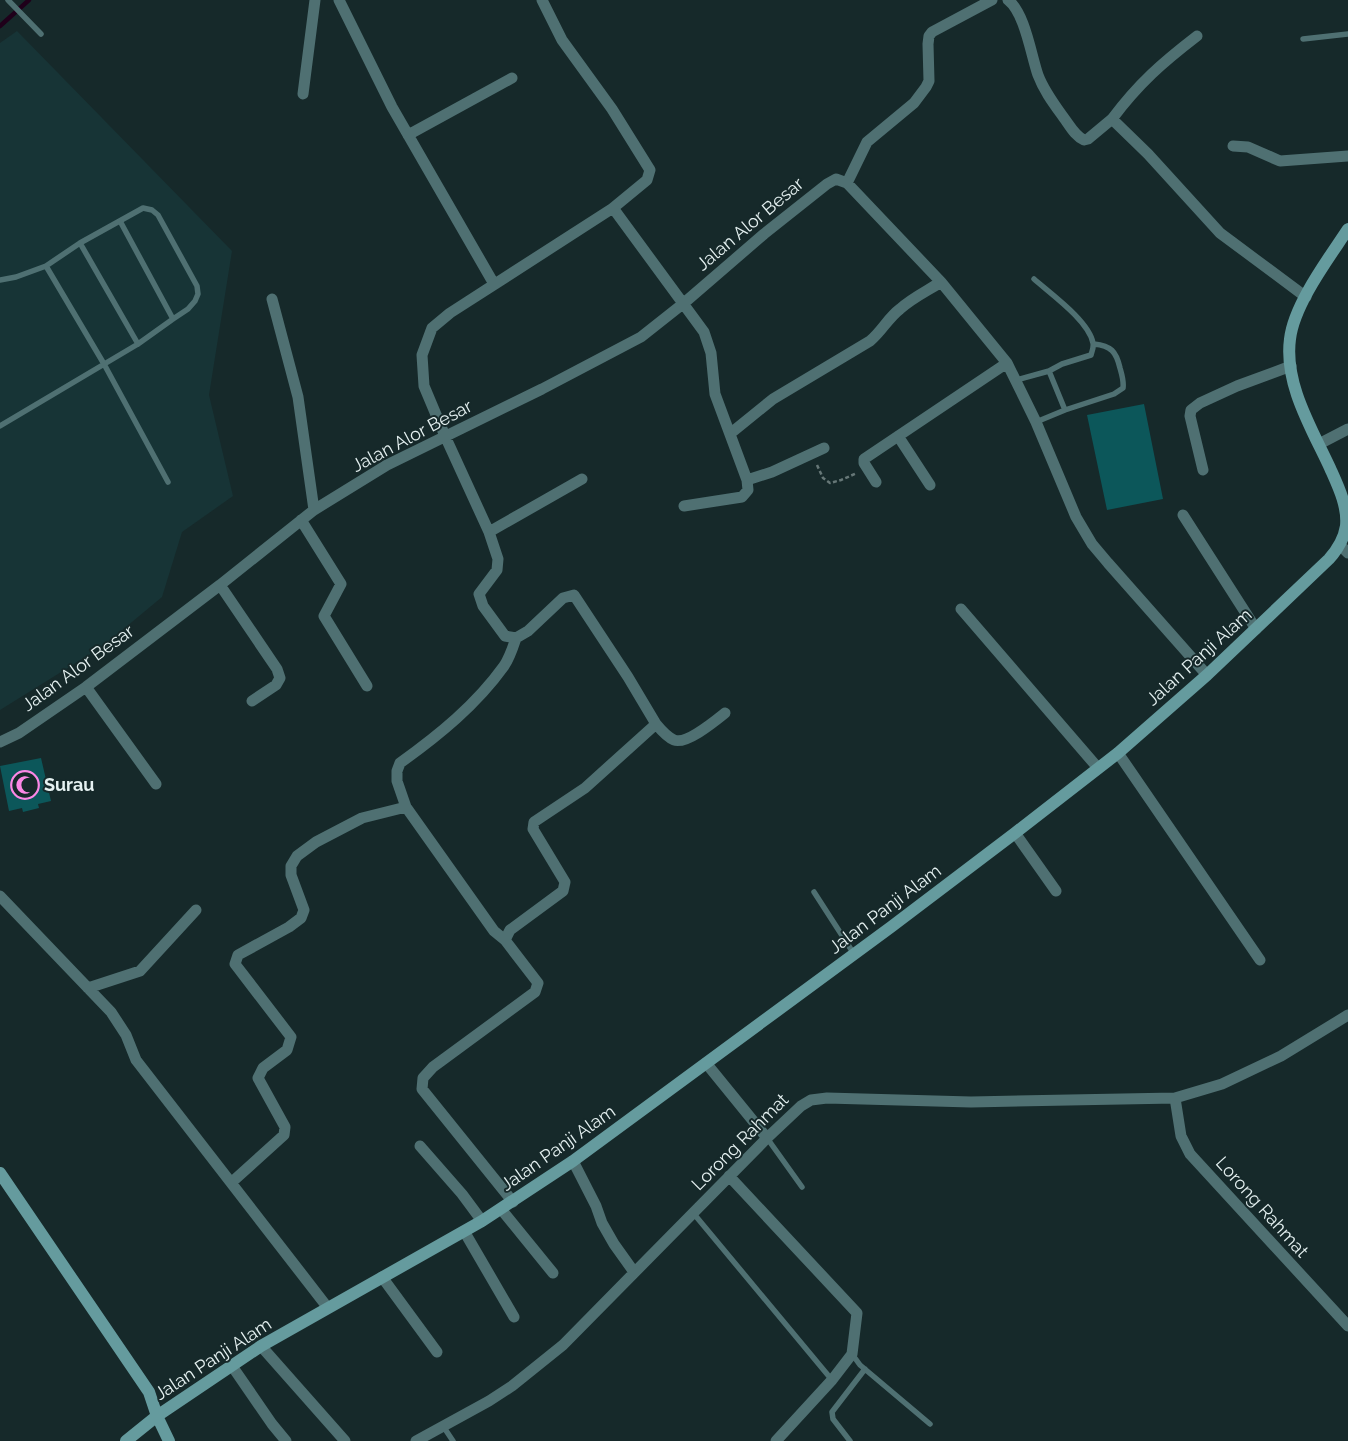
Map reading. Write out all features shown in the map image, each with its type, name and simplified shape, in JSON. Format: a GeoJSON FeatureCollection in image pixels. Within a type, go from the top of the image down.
{"type":"FeatureCollection","features":[{"type":"Feature","properties":{"kind":"main road","name":"Jalan Panji Alam"},"geometry":{"type":"LineString","coordinates":[[126,1441],[157,1416],[261,1346],[482,1221],[573,1161],[1016,833],[1118,753],[1206,675],[1329,559],[1344,549],[1346,512],[1342,496],[1305,415],[1290,366],[1289,351],[1293,322],[1306,297],[1348,229]]}},
{"type":"Feature","properties":{"kind":"main road"},"geometry":{"type":"LineString","coordinates":[[0,1173],[149,1392],[157,1416],[169,1441]]}},
{"type":"Feature","properties":{"kind":"street"},"geometry":{"type":"LineString","coordinates":[[303,94],[315,0]]}},
{"type":"Feature","properties":{"kind":"street"},"geometry":{"type":"LineString","coordinates":[[339,0],[371,68],[494,284]]}},
{"type":"Feature","properties":{"kind":"street"},"geometry":{"type":"LineString","coordinates":[[516,638],[505,636],[483,606],[481,600],[480,594],[497,570],[498,559],[489,532],[424,386],[422,355],[432,328],[450,313],[613,208],[647,180],[650,170],[612,109],[562,40],[542,0]]}},
{"type":"Feature","properties":{"kind":"street"},"geometry":{"type":"LineString","coordinates":[[992,0],[932,32],[929,36],[928,44],[929,81],[926,87],[914,103],[869,140],[847,183],[941,282],[1007,363],[1036,422],[1076,517],[1092,544],[1206,675]]}},
{"type":"Feature","properties":{"kind":"street"},"geometry":{"type":"LineString","coordinates":[[1008,0],[1022,20],[1038,76],[1048,96],[1076,134],[1084,140],[1088,139],[1112,119],[1150,74],[1197,36]]}},
{"type":"Feature","properties":{"kind":"street"},"geometry":{"type":"LineString","coordinates":[[408,135],[512,78]]}},
{"type":"Feature","properties":{"kind":"street"},"geometry":{"type":"LineString","coordinates":[[1112,119],[1148,154],[1220,232],[1306,297]]}},
{"type":"Feature","properties":{"kind":"street"},"geometry":{"type":"LineString","coordinates":[[1233,146],[1248,147],[1280,161],[1348,156]]}},
{"type":"Feature","properties":{"kind":"street","name":"Jalan Alor Besar"},"geometry":{"type":"LineString","coordinates":[[0,742],[19,733],[86,687],[220,585],[314,510],[387,465],[612,354],[642,337],[826,184],[836,179],[847,183]]}},
{"type":"Feature","properties":{"kind":"street"},"geometry":{"type":"LineString","coordinates":[[613,208],[704,332],[711,353],[715,394],[731,432],[747,480],[748,490],[742,497],[684,506]]}},
{"type":"Feature","properties":{"kind":"street"},"geometry":{"type":"LineString","coordinates":[[731,432],[774,399],[870,341],[880,333],[886,322],[900,309],[941,282]]}},
{"type":"Feature","properties":{"kind":"street"},"geometry":{"type":"LineString","coordinates":[[272,299],[298,397],[314,510]]}},
{"type":"Feature","properties":{"kind":"street"},"geometry":{"type":"LineString","coordinates":[[876,482],[864,463],[864,459],[1007,363]]}},
{"type":"Feature","properties":{"kind":"street"},"geometry":{"type":"LineString","coordinates":[[1203,470],[1190,416],[1191,410],[1200,403],[1237,386],[1290,366]]}},
{"type":"Feature","properties":{"kind":"street"},"geometry":{"type":"LineString","coordinates":[[1319,444],[1348,429]]}},
{"type":"Feature","properties":{"kind":"street"},"geometry":{"type":"LineString","coordinates":[[898,436],[930,485]]}},
{"type":"Feature","properties":{"kind":"street"},"geometry":{"type":"LineString","coordinates":[[747,480],[772,472],[824,448]]}},
{"type":"Feature","properties":{"kind":"street"},"geometry":{"type":"LineString","coordinates":[[489,532],[582,479]]}},
{"type":"Feature","properties":{"kind":"street"},"geometry":{"type":"LineString","coordinates":[[1183,515],[1256,629]]}},
{"type":"Feature","properties":{"kind":"street"},"geometry":{"type":"LineString","coordinates":[[301,520],[341,584],[324,616],[367,686]]}},
{"type":"Feature","properties":{"kind":"street"},"geometry":{"type":"LineString","coordinates":[[220,585],[277,669],[280,678],[276,685],[252,700]]}},
{"type":"Feature","properties":{"kind":"street"},"geometry":{"type":"LineString","coordinates":[[513,1202],[422,1089],[423,1078],[433,1067],[535,992],[538,983],[505,940],[494,931],[406,807],[397,781],[397,771],[400,762],[456,720],[504,666],[516,638],[528,631],[563,598],[574,595],[628,677],[656,724],[672,740],[679,741],[697,733],[725,713]]}},
{"type":"Feature","properties":{"kind":"street"},"geometry":{"type":"LineString","coordinates":[[961,609],[1098,768]]}},
{"type":"Feature","properties":{"kind":"street"},"geometry":{"type":"LineString","coordinates":[[86,687],[156,784]]}},
{"type":"Feature","properties":{"kind":"street"},"geometry":{"type":"LineString","coordinates":[[505,940],[510,930],[563,890],[565,882],[533,830],[534,822],[585,788],[656,724]]}},
{"type":"Feature","properties":{"kind":"street"},"geometry":{"type":"LineString","coordinates":[[1118,753],[1260,960]]}},
{"type":"Feature","properties":{"kind":"street"},"geometry":{"type":"LineString","coordinates":[[232,1182],[284,1135],[285,1127],[258,1078],[263,1068],[286,1050],[291,1037],[235,964],[238,956],[289,927],[301,918],[304,910],[291,875],[291,866],[297,856],[316,842],[362,818],[406,807]]}},
{"type":"Feature","properties":{"kind":"street"},"geometry":{"type":"LineString","coordinates":[[1016,833],[1056,891]]}},
{"type":"Feature","properties":{"kind":"street"},"geometry":{"type":"LineString","coordinates":[[0,896],[111,1012],[126,1035],[136,1060],[328,1308]]}},
{"type":"Feature","properties":{"kind":"street"},"geometry":{"type":"LineString","coordinates":[[88,988],[140,971],[196,910]]}},
{"type":"Feature","properties":{"kind":"street","name":"Lorong Rahmat"},"geometry":{"type":"LineString","coordinates":[[416,1441],[489,1401],[535,1368],[563,1344],[694,1214],[729,1176],[801,1106],[811,1100],[827,1098],[971,1102],[1175,1098],[1222,1084],[1281,1056],[1348,1015]]}},
{"type":"Feature","properties":{"kind":"street"},"geometry":{"type":"LineString","coordinates":[[706,1063],[768,1138]]}},
{"type":"Feature","properties":{"kind":"street","name":"Lorong Rahmat"},"geometry":{"type":"LineString","coordinates":[[1175,1098],[1181,1136],[1190,1154],[1348,1326]]}},
{"type":"Feature","properties":{"kind":"street"},"geometry":{"type":"LineString","coordinates":[[420,1146],[462,1194],[482,1221]]}},
{"type":"Feature","properties":{"kind":"street"},"geometry":{"type":"LineString","coordinates":[[573,1161],[596,1206],[602,1223],[634,1272]]}},
{"type":"Feature","properties":{"kind":"street"},"geometry":{"type":"LineString","coordinates":[[729,1176],[857,1313],[852,1354],[832,1380],[776,1441]]}},
{"type":"Feature","properties":{"kind":"street"},"geometry":{"type":"LineString","coordinates":[[502,1209],[553,1273]]}},
{"type":"Feature","properties":{"kind":"street"},"geometry":{"type":"LineString","coordinates":[[464,1231],[514,1317]]}},
{"type":"Feature","properties":{"kind":"street"},"geometry":{"type":"LineString","coordinates":[[382,1277],[438,1352]]}},
{"type":"Feature","properties":{"kind":"street"},"geometry":{"type":"LineString","coordinates":[[261,1346],[344,1441]]}},
{"type":"Feature","properties":{"kind":"street"},"geometry":{"type":"LineString","coordinates":[[232,1366],[286,1441]]}},
{"type":"Feature","properties":{"kind":"lane"},"geometry":{"type":"LineString","coordinates":[[8,0],[41,34]]}},
{"type":"Feature","properties":{"kind":"lane"},"geometry":{"type":"LineString","coordinates":[[1303,39],[1348,34]]}},
{"type":"Feature","properties":{"kind":"lane"},"geometry":{"type":"LineString","coordinates":[[0,280],[16,277],[46,266],[143,208],[152,210],[162,223],[197,286],[198,294],[188,309],[138,344],[0,426]]}},
{"type":"Feature","properties":{"kind":"lane"},"geometry":{"type":"LineString","coordinates":[[120,221],[173,320]]}},
{"type":"Feature","properties":{"kind":"lane"},"geometry":{"type":"LineString","coordinates":[[80,244],[138,344]]}},
{"type":"Feature","properties":{"kind":"lane"},"geometry":{"type":"LineString","coordinates":[[46,266],[104,364],[168,482]]}},
{"type":"Feature","properties":{"kind":"lane"},"geometry":{"type":"LineString","coordinates":[[1016,380],[1049,371],[1062,364],[1091,355],[1094,344],[1078,319],[1034,279]]}},
{"type":"Feature","properties":{"kind":"lane"},"geometry":{"type":"LineString","coordinates":[[1036,422],[1114,394],[1124,388],[1117,356],[1112,350],[1103,345],[1094,344]]}},
{"type":"Feature","properties":{"kind":"lane"},"geometry":{"type":"LineString","coordinates":[[1049,371],[1065,410]]}},
{"type":"Feature","properties":{"kind":"lane"},"geometry":{"type":"LineString","coordinates":[[814,892],[854,954]]}},
{"type":"Feature","properties":{"kind":"lane"},"geometry":{"type":"LineString","coordinates":[[768,1138],[802,1187]]}},
{"type":"Feature","properties":{"kind":"lane"},"geometry":{"type":"LineString","coordinates":[[694,1214],[832,1380]]}},
{"type":"Feature","properties":{"kind":"lane"},"geometry":{"type":"LineString","coordinates":[[852,1354],[865,1370],[930,1424]]}},
{"type":"Feature","properties":{"kind":"lane"},"geometry":{"type":"LineString","coordinates":[[850,1441],[833,1419],[832,1412],[865,1370]]}},
{"type":"Feature","properties":{"kind":"lane"},"geometry":{"type":"LineString","coordinates":[[443,1426],[453,1441]]}},
{"type":"Feature","properties":{"kind":"path"},"geometry":{"type":"LineString","coordinates":[[813,453],[823,478],[830,483],[867,468]]}},
{"type":"Feature","properties":{"kind":"shaded area"},"geometry":{"type":"Polygon","coordinates":[[[17,31],[232,251],[209,395],[233,496],[182,532],[162,597],[103,646],[0,710],[0,43],[17,31]]]}},
{"type":"Feature","properties":{"kind":"building"},"geometry":{"type":"Polygon","coordinates":[[[1144,404],[1163,499],[1107,510],[1087,415],[1144,404]]]}},
{"type":"Feature","properties":{"kind":"building","name":"Surau"},"geometry":{"type":"Polygon","coordinates":[[[41,758],[51,801],[38,804],[39,808],[23,812],[22,808],[9,811],[0,766],[41,758]]]}},
{"type":"Feature","properties":{"kind":"waterway"},"geometry":{"type":"LineString","coordinates":[[0,26],[29,0]]}},
{"type":"Feature","properties":{"kind":"place","name":"Surau"},"geometry":{"type":"Point","coordinates":[25,785]}}]}
